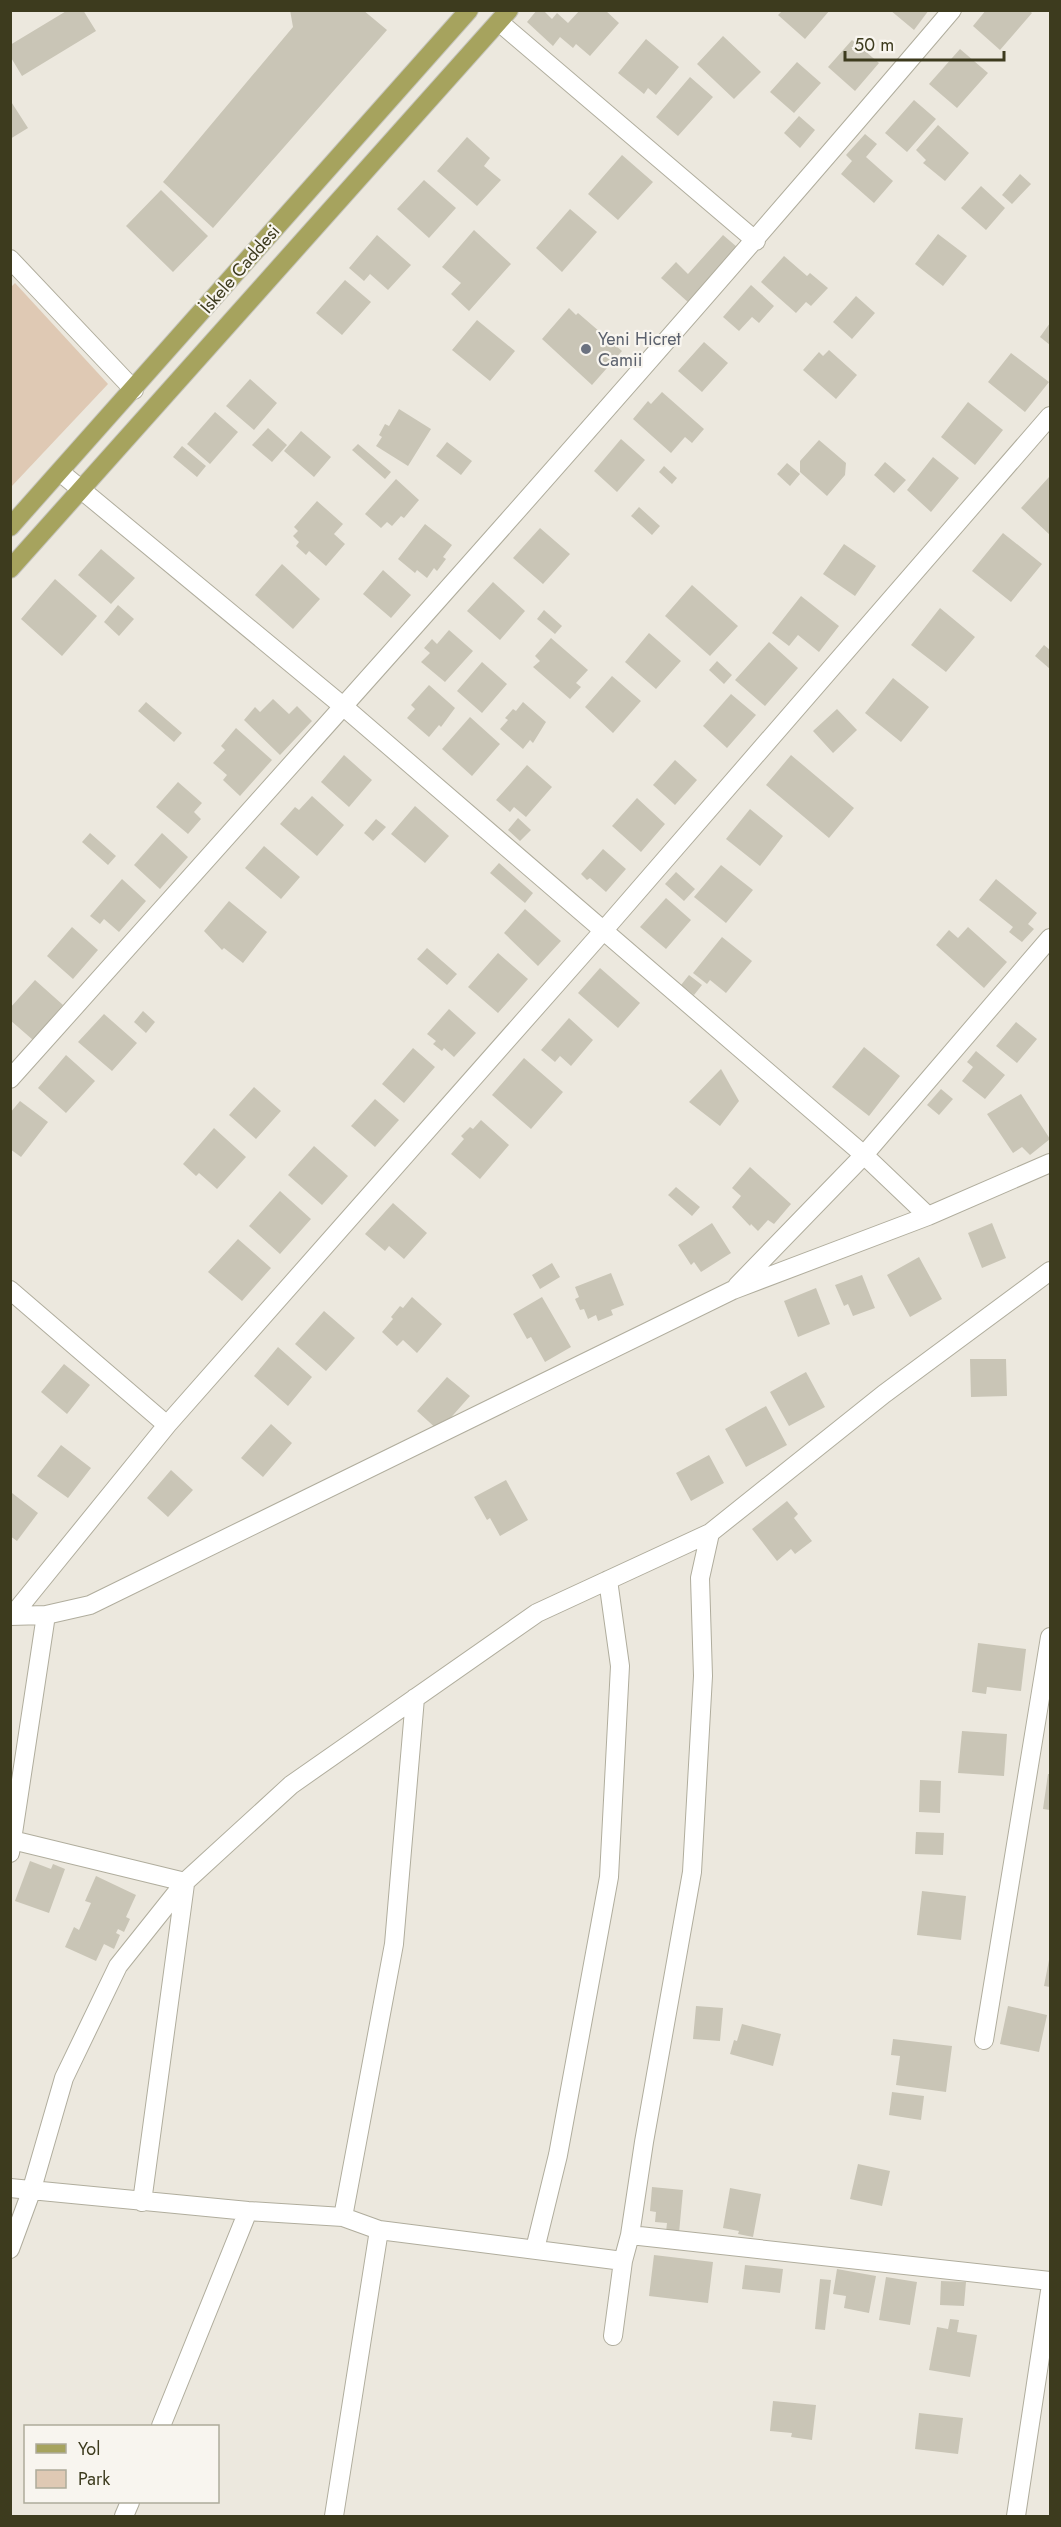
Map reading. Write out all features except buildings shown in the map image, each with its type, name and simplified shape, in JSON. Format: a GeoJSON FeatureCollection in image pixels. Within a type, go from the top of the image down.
{"type":"FeatureCollection","features":[{"type":"Feature","properties":{"kind":"main road","name":"İskele Caddesi"},"geometry":{"type":"LineString","coordinates":[[10,527],[134,390],[468,10]]}},
{"type":"Feature","properties":{"kind":"main road"},"geometry":{"type":"LineString","coordinates":[[10,569],[504,16]]}},
{"type":"Feature","properties":{"kind":"street"},"geometry":{"type":"LineString","coordinates":[[10,1079],[344,707],[756,241],[952,10]]}},
{"type":"Feature","properties":{"kind":"street"},"geometry":{"type":"LineString","coordinates":[[504,16],[756,241]]}},
{"type":"Feature","properties":{"kind":"street"},"geometry":{"type":"LineString","coordinates":[[10,259],[134,390]]}},
{"type":"Feature","properties":{"kind":"street"},"geometry":{"type":"LineString","coordinates":[[11,1616],[168,1425],[604,930],[1044,437],[1050,416]]}},
{"type":"Feature","properties":{"kind":"street"},"geometry":{"type":"LineString","coordinates":[[60,472],[344,707],[864,1155],[928,1216]]}},
{"type":"Feature","properties":{"kind":"street"},"geometry":{"type":"LineString","coordinates":[[733,1290],[864,1155],[1050,938]]}},
{"type":"Feature","properties":{"kind":"street"},"geometry":{"type":"LineString","coordinates":[[11,1616],[46,1615],[90,1605],[733,1290],[928,1216],[1050,1162]]}},
{"type":"Feature","properties":{"kind":"street"},"geometry":{"type":"LineString","coordinates":[[10,2249],[31,2192],[64,2078],[118,1966],[185,1882],[291,1785],[537,1613],[711,1533],[884,1394],[1050,1271]]}},
{"type":"Feature","properties":{"kind":"street"},"geometry":{"type":"LineString","coordinates":[[10,1290],[168,1425]]}},
{"type":"Feature","properties":{"kind":"street"},"geometry":{"type":"LineString","coordinates":[[613,2336],[623,2261],[630,2235],[644,2142],[692,1872],[703,1676],[700,1578],[711,1533]]}},
{"type":"Feature","properties":{"kind":"street"},"geometry":{"type":"LineString","coordinates":[[535,2249],[558,2155],[609,1878],[620,1666],[608,1580]]}},
{"type":"Feature","properties":{"kind":"street"},"geometry":{"type":"LineString","coordinates":[[46,1615],[11,1846],[185,1882]]}},
{"type":"Feature","properties":{"kind":"street"},"geometry":{"type":"LineString","coordinates":[[984,2040],[1050,1637]]}},
{"type":"Feature","properties":{"kind":"street"},"geometry":{"type":"LineString","coordinates":[[343,2217],[394,1944],[416,1698]]}},
{"type":"Feature","properties":{"kind":"street"},"geometry":{"type":"LineString","coordinates":[[142,2202],[185,1882]]}},
{"type":"Feature","properties":{"kind":"street"},"geometry":{"type":"LineString","coordinates":[[10,2188],[142,2202],[343,2217],[379,2230],[623,2261]]}},
{"type":"Feature","properties":{"kind":"street"},"geometry":{"type":"LineString","coordinates":[[162,2425],[248,2211]]}},
{"type":"Feature","properties":{"kind":"street"},"geometry":{"type":"LineString","coordinates":[[334,2517],[379,2230]]}},
{"type":"Feature","properties":{"kind":"street"},"geometry":{"type":"LineString","coordinates":[[630,2235],[1050,2281]]}},
{"type":"Feature","properties":{"kind":"street"},"geometry":{"type":"LineString","coordinates":[[1016,2517],[1050,2291]]}},
{"type":"Feature","properties":{"kind":"street"},"geometry":{"type":"LineString","coordinates":[[124,2517],[130,2503]]}},
{"type":"Feature","properties":{"kind":"green space"},"geometry":{"type":"Polygon","coordinates":[[[15,283],[108,384],[11,487],[10,288],[15,283]]]}},
{"type":"Feature","properties":{"kind":"place","name":"Yeni Hicret Camii"},"geometry":{"type":"Point","coordinates":[586,349]}}]}
